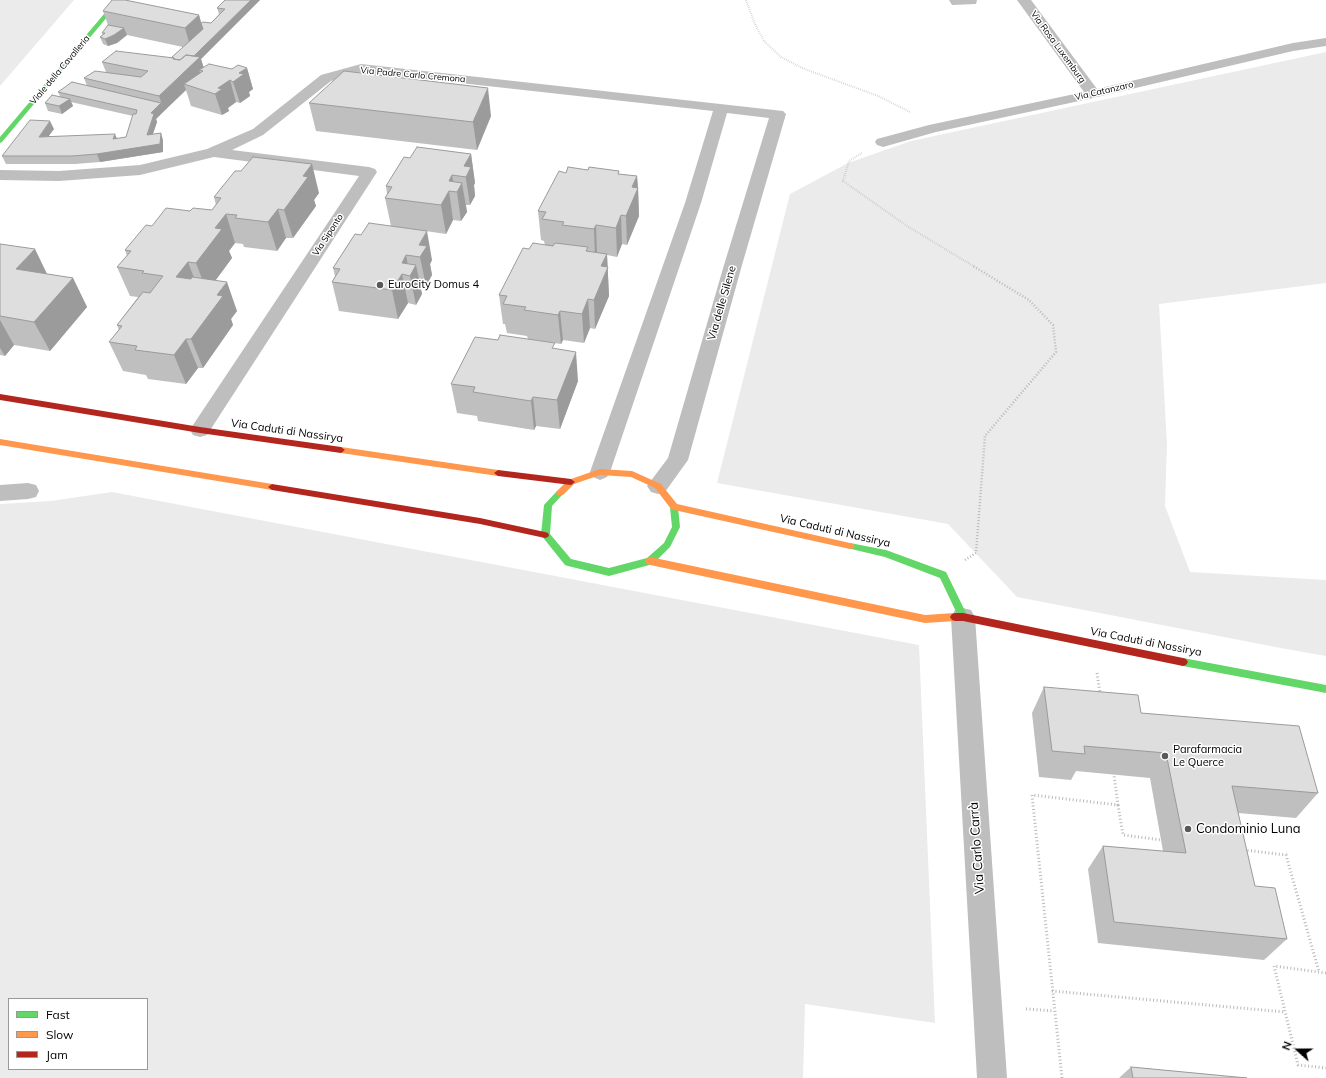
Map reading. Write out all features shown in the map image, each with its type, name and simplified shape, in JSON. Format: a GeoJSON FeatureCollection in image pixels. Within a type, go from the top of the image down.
{"type":"FeatureCollection","features":[{"type":"Feature","properties":{"kind":"street","name":"Viale della Cavalleria"},"geometry":{"type":"LineString","coordinates":[[0,141],[106,15],[121,0]]}},
{"type":"Feature","properties":{"kind":"street","name":"Via Rosa Luxemburg"},"geometry":{"type":"LineString","coordinates":[[1024,0],[1093,94]]}},
{"type":"Feature","properties":{"kind":"street","name":"Via Catanzaro"},"geometry":{"type":"LineString","coordinates":[[883,142],[934,128],[1093,94],[1293,47],[1326,42]]}},
{"type":"Feature","properties":{"kind":"street","name":"Via Padre Carlo Cremona"},"geometry":{"type":"LineString","coordinates":[[0,175],[59,176],[140,170],[213,152],[258,132],[326,78],[361,68],[721,109],[778,114]]}},
{"type":"Feature","properties":{"kind":"street"},"geometry":{"type":"LineString","coordinates":[[600,472],[693,203],[721,109]]}},
{"type":"Feature","properties":{"kind":"street","name":"Via delle Silene"},"geometry":{"type":"LineString","coordinates":[[658,486],[678,460],[733,265],[778,114]]}},
{"type":"Feature","properties":{"kind":"street","name":"Via Siponto"},"geometry":{"type":"LineString","coordinates":[[200,430],[369,172],[213,152]]}},
{"type":"Feature","properties":{"kind":"street","name":"Via Caduti di Nassirya"},"geometry":{"type":"LineString","coordinates":[[0,397],[200,430],[520,476],[571,482],[600,472],[632,474],[658,486],[674,507],[676,526],[667,545],[650,561]]}},
{"type":"Feature","properties":{"kind":"street"},"geometry":{"type":"LineString","coordinates":[[0,442],[480,521],[545,535]]}},
{"type":"Feature","properties":{"kind":"street","name":"Via Caduti di Nassirya"},"geometry":{"type":"LineString","coordinates":[[571,482],[548,506],[545,535],[568,562],[609,572],[650,561],[925,620],[962,618],[1326,689]]}},
{"type":"Feature","properties":{"kind":"street"},"geometry":{"type":"LineString","coordinates":[[0,493],[28,491]]}},
{"type":"Feature","properties":{"kind":"street","name":"Via Caduti di Nassirya"},"geometry":{"type":"LineString","coordinates":[[674,507],[886,554],[943,575]]}},
{"type":"Feature","properties":{"kind":"street"},"geometry":{"type":"LineString","coordinates":[[943,575],[962,618]]}},
{"type":"Feature","properties":{"kind":"street","name":"Via Carlo Carrà"},"geometry":{"type":"LineString","coordinates":[[962,618],[992,1078]]}},
{"type":"Feature","properties":{"kind":"path"},"geometry":{"type":"LineString","coordinates":[[746,0],[754,22],[764,41],[781,58],[802,68],[885,99],[906,109],[934,128]]}},
{"type":"Feature","properties":{"kind":"path"},"geometry":{"type":"LineString","coordinates":[[883,142],[848,161],[843,181],[907,226],[1029,300],[1053,325],[1056,352],[985,436],[976,553],[943,575]]}},
{"type":"Feature","properties":{"kind":"path"},"geometry":{"type":"LineString","coordinates":[[1097,673],[1101,696]]}},
{"type":"Feature","properties":{"kind":"path"},"geometry":{"type":"LineString","coordinates":[[1114,775],[1123,835],[1161,840]]}},
{"type":"Feature","properties":{"kind":"path"},"geometry":{"type":"LineString","coordinates":[[1062,1078],[1032,795],[1118,805]]}},
{"type":"Feature","properties":{"kind":"path"},"geometry":{"type":"LineString","coordinates":[[1243,850],[1286,855],[1319,972]]}},
{"type":"Feature","properties":{"kind":"path"},"geometry":{"type":"LineString","coordinates":[[1326,973],[1274,966],[1298,1065],[1326,1068]]}},
{"type":"Feature","properties":{"kind":"path"},"geometry":{"type":"LineString","coordinates":[[1052,991],[1285,1012]]}},
{"type":"Feature","properties":{"kind":"path"},"geometry":{"type":"LineString","coordinates":[[1026,1009],[1054,1011]]}},
{"type":"Feature","properties":{"kind":"shaded area"},"geometry":{"type":"Polygon","coordinates":[[[0,0],[74,0],[0,86],[0,0]]]}},
{"type":"Feature","properties":{"kind":"shaded area"},"geometry":{"type":"Polygon","coordinates":[[[1326,52],[1326,283],[1159,304],[1167,444],[1165,506],[1190,572],[1326,580],[1326,656],[1017,597],[948,524],[717,483],[790,194],[848,163],[911,141],[1326,52]]]}},
{"type":"Feature","properties":{"kind":"shaded area"},"geometry":{"type":"Polygon","coordinates":[[[112,492],[919,645],[935,1023],[805,1004],[803,1078],[0,1078],[0,504],[51,501],[112,492]]]}},
{"type":"Feature","properties":{"kind":"building"},"geometry":{"type":"Polygon","coordinates":[[[112,0],[125,0],[199,15],[185,28],[103,11],[112,0]]]}},
{"type":"Feature","properties":{"kind":"building"},"geometry":{"type":"Polygon","coordinates":[[[225,0],[251,0],[194,56],[186,55],[180,60],[174,59],[172,57],[203,29],[201,23],[211,23],[225,9],[217,8],[225,0]]]}},
{"type":"Feature","properties":{"kind":"building"},"geometry":{"type":"Polygon","coordinates":[[[108,25],[124,28],[105,39],[100,37],[105,33],[102,33],[108,25]]]}},
{"type":"Feature","properties":{"kind":"building"},"geometry":{"type":"Polygon","coordinates":[[[116,51],[180,60],[186,55],[200,57],[159,96],[84,78],[95,71],[141,77],[148,71],[102,62],[116,51]]]}},
{"type":"Feature","properties":{"kind":"building"},"geometry":{"type":"Polygon","coordinates":[[[209,64],[232,69],[238,65],[247,68],[239,73],[244,74],[233,82],[230,80],[218,88],[222,89],[215,94],[184,84],[203,71],[199,70],[209,64]]]}},
{"type":"Feature","properties":{"kind":"building"},"geometry":{"type":"Polygon","coordinates":[[[344,71],[488,88],[473,122],[309,103],[344,71]]]}},
{"type":"Feature","properties":{"kind":"building"},"geometry":{"type":"Polygon","coordinates":[[[72,82],[161,103],[151,113],[154,114],[147,135],[161,133],[160,144],[97,154],[72,156],[2,156],[30,120],[50,121],[39,137],[115,134],[113,139],[126,137],[133,114],[136,114],[137,110],[58,92],[72,82]]]}},
{"type":"Feature","properties":{"kind":"building"},"geometry":{"type":"Polygon","coordinates":[[[52,95],[70,99],[59,106],[45,103],[52,95]]]}},
{"type":"Feature","properties":{"kind":"building"},"geometry":{"type":"Polygon","coordinates":[[[417,147],[471,154],[464,166],[471,167],[466,177],[452,175],[449,181],[462,183],[457,192],[449,191],[441,205],[385,198],[392,187],[386,186],[404,157],[410,158],[417,147]]]}},
{"type":"Feature","properties":{"kind":"building"},"geometry":{"type":"Polygon","coordinates":[[[253,157],[312,164],[303,176],[308,177],[284,210],[278,209],[268,222],[235,218],[237,215],[226,214],[215,228],[222,229],[196,263],[188,262],[176,277],[191,279],[192,277],[227,282],[217,295],[223,296],[191,339],[186,339],[174,355],[135,350],[137,346],[109,342],[122,326],[117,325],[143,292],[150,293],[163,276],[142,273],[144,271],[117,267],[131,251],[125,250],[146,225],[152,226],[166,208],[190,211],[193,208],[212,210],[221,198],[214,197],[235,171],[241,171],[253,157]]]}},
{"type":"Feature","properties":{"kind":"building"},"geometry":{"type":"Polygon","coordinates":[[[568,167],[588,170],[589,167],[619,171],[618,174],[637,176],[632,187],[638,188],[626,216],[621,215],[616,228],[596,225],[594,229],[562,225],[564,222],[542,219],[546,212],[538,211],[559,171],[566,173],[568,167]]]}},
{"type":"Feature","properties":{"kind":"building"},"geometry":{"type":"Polygon","coordinates":[[[369,223],[427,231],[419,245],[427,246],[420,257],[406,255],[402,263],[416,265],[410,276],[402,274],[392,290],[332,282],[340,269],[333,268],[355,234],[361,235],[369,223]]]}},
{"type":"Feature","properties":{"kind":"building"},"geometry":{"type":"Polygon","coordinates":[[[533,243],[553,246],[555,243],[588,247],[586,251],[607,254],[601,266],[608,267],[594,300],[588,299],[582,314],[560,311],[558,315],[524,310],[526,307],[503,304],[507,296],[499,295],[523,248],[529,249],[533,243]]]}},
{"type":"Feature","properties":{"kind":"building"},"geometry":{"type":"Polygon","coordinates":[[[0,244],[35,249],[16,269],[73,278],[34,322],[0,316],[0,244]]]}},
{"type":"Feature","properties":{"kind":"building"},"geometry":{"type":"Polygon","coordinates":[[[500,335],[555,343],[552,348],[576,352],[557,400],[533,397],[531,401],[473,392],[475,387],[451,384],[475,337],[498,340],[500,335]]]}},
{"type":"Feature","properties":{"kind":"building"},"geometry":{"type":"Polygon","coordinates":[[[1044,687],[1138,695],[1141,713],[1299,726],[1318,793],[1232,786],[1255,886],[1275,888],[1287,939],[1114,922],[1103,846],[1186,853],[1166,753],[1084,746],[1085,754],[1052,751],[1044,687]]]}},
{"type":"Feature","properties":{"kind":"building"},"geometry":{"type":"Polygon","coordinates":[[[1131,1067],[1247,1078],[1133,1078],[1131,1067]]]}},
{"type":"Feature","properties":{"kind":"traffic: fast"},"geometry":{"type":"LineString","coordinates":[[0,141],[106,15],[121,0]]}},
{"type":"Feature","properties":{"kind":"traffic: fast"},"geometry":{"type":"LineString","coordinates":[[560,493],[548,505],[545,535],[568,562],[609,572],[650,561],[667,545],[676,527],[674,507]]}},
{"type":"Feature","properties":{"kind":"traffic: fast"},"geometry":{"type":"LineString","coordinates":[[850,546],[886,554],[943,575],[963,617]]}},
{"type":"Feature","properties":{"kind":"traffic: fast"},"geometry":{"type":"LineString","coordinates":[[1183,662],[1326,689]]}},
{"type":"Feature","properties":{"kind":"traffic: slow"},"geometry":{"type":"LineString","coordinates":[[0,442],[272,487]]}},
{"type":"Feature","properties":{"kind":"traffic: slow"},"geometry":{"type":"LineString","coordinates":[[341,450],[498,473]]}},
{"type":"Feature","properties":{"kind":"traffic: slow"},"geometry":{"type":"LineString","coordinates":[[560,493],[571,482],[600,472],[632,474],[658,486],[674,507],[850,546]]}},
{"type":"Feature","properties":{"kind":"traffic: slow"},"geometry":{"type":"LineString","coordinates":[[650,561],[925,619],[955,617]]}},
{"type":"Feature","properties":{"kind":"traffic: jam"},"geometry":{"type":"LineString","coordinates":[[0,397],[200,430],[341,450]]}},
{"type":"Feature","properties":{"kind":"traffic: jam"},"geometry":{"type":"LineString","coordinates":[[498,473],[571,482]]}},
{"type":"Feature","properties":{"kind":"traffic: jam"},"geometry":{"type":"LineString","coordinates":[[272,487],[480,521],[545,535]]}},
{"type":"Feature","properties":{"kind":"traffic: jam"},"geometry":{"type":"LineString","coordinates":[[955,617],[963,617],[1183,662]]}},
{"type":"Feature","properties":{"kind":"place","name":"EuroCity Domus 4"},"geometry":{"type":"Point","coordinates":[380,285]}},
{"type":"Feature","properties":{"kind":"place","name":"Parafarmacia Le Querce"},"geometry":{"type":"Point","coordinates":[1165,756]}},
{"type":"Feature","properties":{"kind":"place","name":"Condominio Luna"},"geometry":{"type":"Point","coordinates":[1188,829]}}]}
